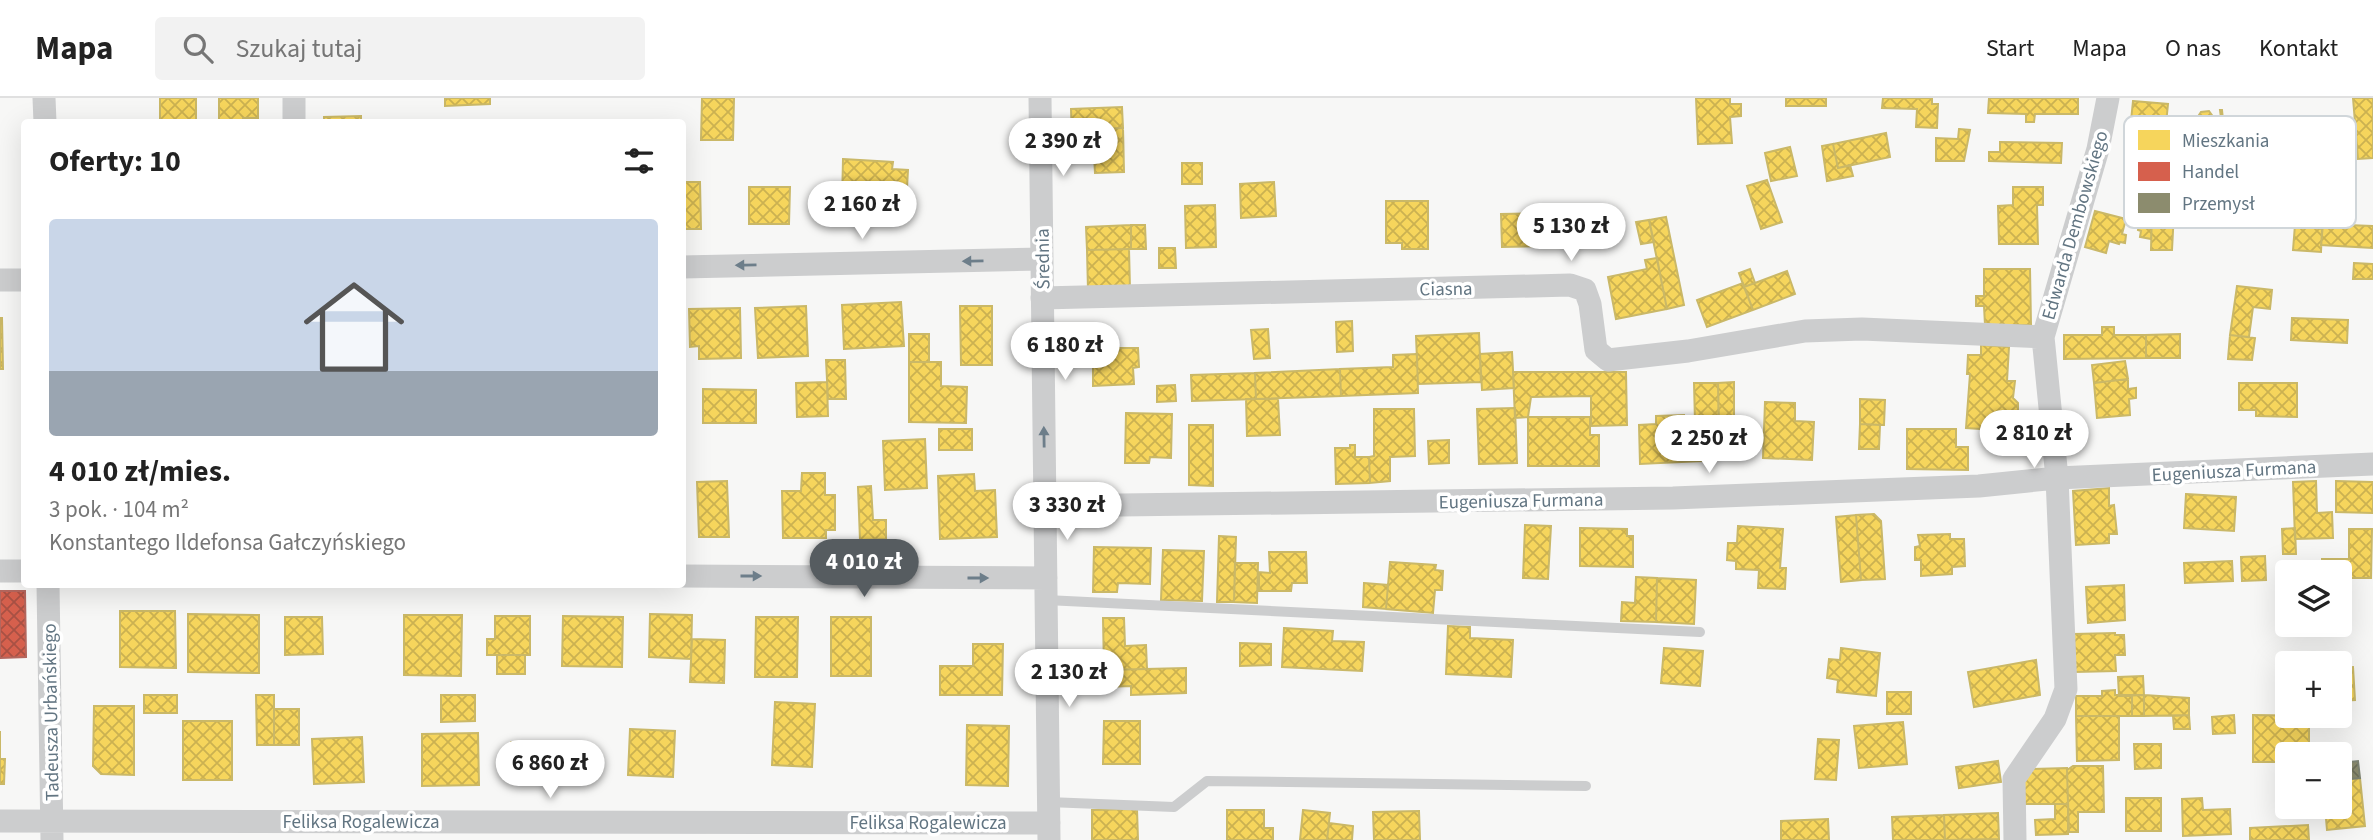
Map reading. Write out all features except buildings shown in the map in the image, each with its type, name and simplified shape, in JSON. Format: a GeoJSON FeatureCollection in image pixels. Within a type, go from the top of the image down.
{"type":"FeatureCollection","features":[{"type":"Feature","properties":{"kind":"street"},"geometry":{"type":"LineString","coordinates":[[44,98],[45,119]]}},
{"type":"Feature","properties":{"kind":"street"},"geometry":{"type":"LineString","coordinates":[[294,98],[294,119]]}},
{"type":"Feature","properties":{"kind":"street","name":"Średnia"},"geometry":{"type":"LineString","coordinates":[[1040,98],[1049,822]]}},
{"type":"Feature","properties":{"kind":"street","name":"Edwarda Dembowskiego"},"geometry":{"type":"LineString","coordinates":[[2015,840],[2014,779],[2055,719],[2066,689],[2057,478],[2043,337],[2098,149],[2108,98]]}},
{"type":"Feature","properties":{"kind":"street"},"geometry":{"type":"LineString","coordinates":[[686,267],[1042,259]]}},
{"type":"Feature","properties":{"kind":"street"},"geometry":{"type":"LineString","coordinates":[[0,281],[21,280]]}},
{"type":"Feature","properties":{"kind":"street","name":"Ciasna"},"geometry":{"type":"LineString","coordinates":[[1042,298],[1570,285],[1585,290],[1590,304],[1595,350],[1608,360],[1688,351],[1805,331],[1862,329],[2043,337]]}},
{"type":"Feature","properties":{"kind":"street","name":"Eugeniusza Furmana"},"geometry":{"type":"LineString","coordinates":[[1045,506],[1673,498],[1979,486],[2057,478],[2373,464]]}},
{"type":"Feature","properties":{"kind":"street"},"geometry":{"type":"LineString","coordinates":[[0,571],[21,571]]}},
{"type":"Feature","properties":{"kind":"street"},"geometry":{"type":"LineString","coordinates":[[686,576],[1046,589]]}},
{"type":"Feature","properties":{"kind":"street","name":"Tadeusza Urbańskiego"},"geometry":{"type":"LineString","coordinates":[[48,588],[51,830]]}},
{"type":"Feature","properties":{"kind":"street","name":"Feliksa Rogalewicza"},"geometry":{"type":"LineString","coordinates":[[0,821],[51,830],[1049,822]]}},
{"type":"Feature","properties":{"kind":"lane"},"geometry":{"type":"LineString","coordinates":[[1046,589],[1700,632]]}},
{"type":"Feature","properties":{"kind":"lane"},"geometry":{"type":"LineString","coordinates":[[1049,822],[1174,807],[1208,781],[1587,786]]}}]}
